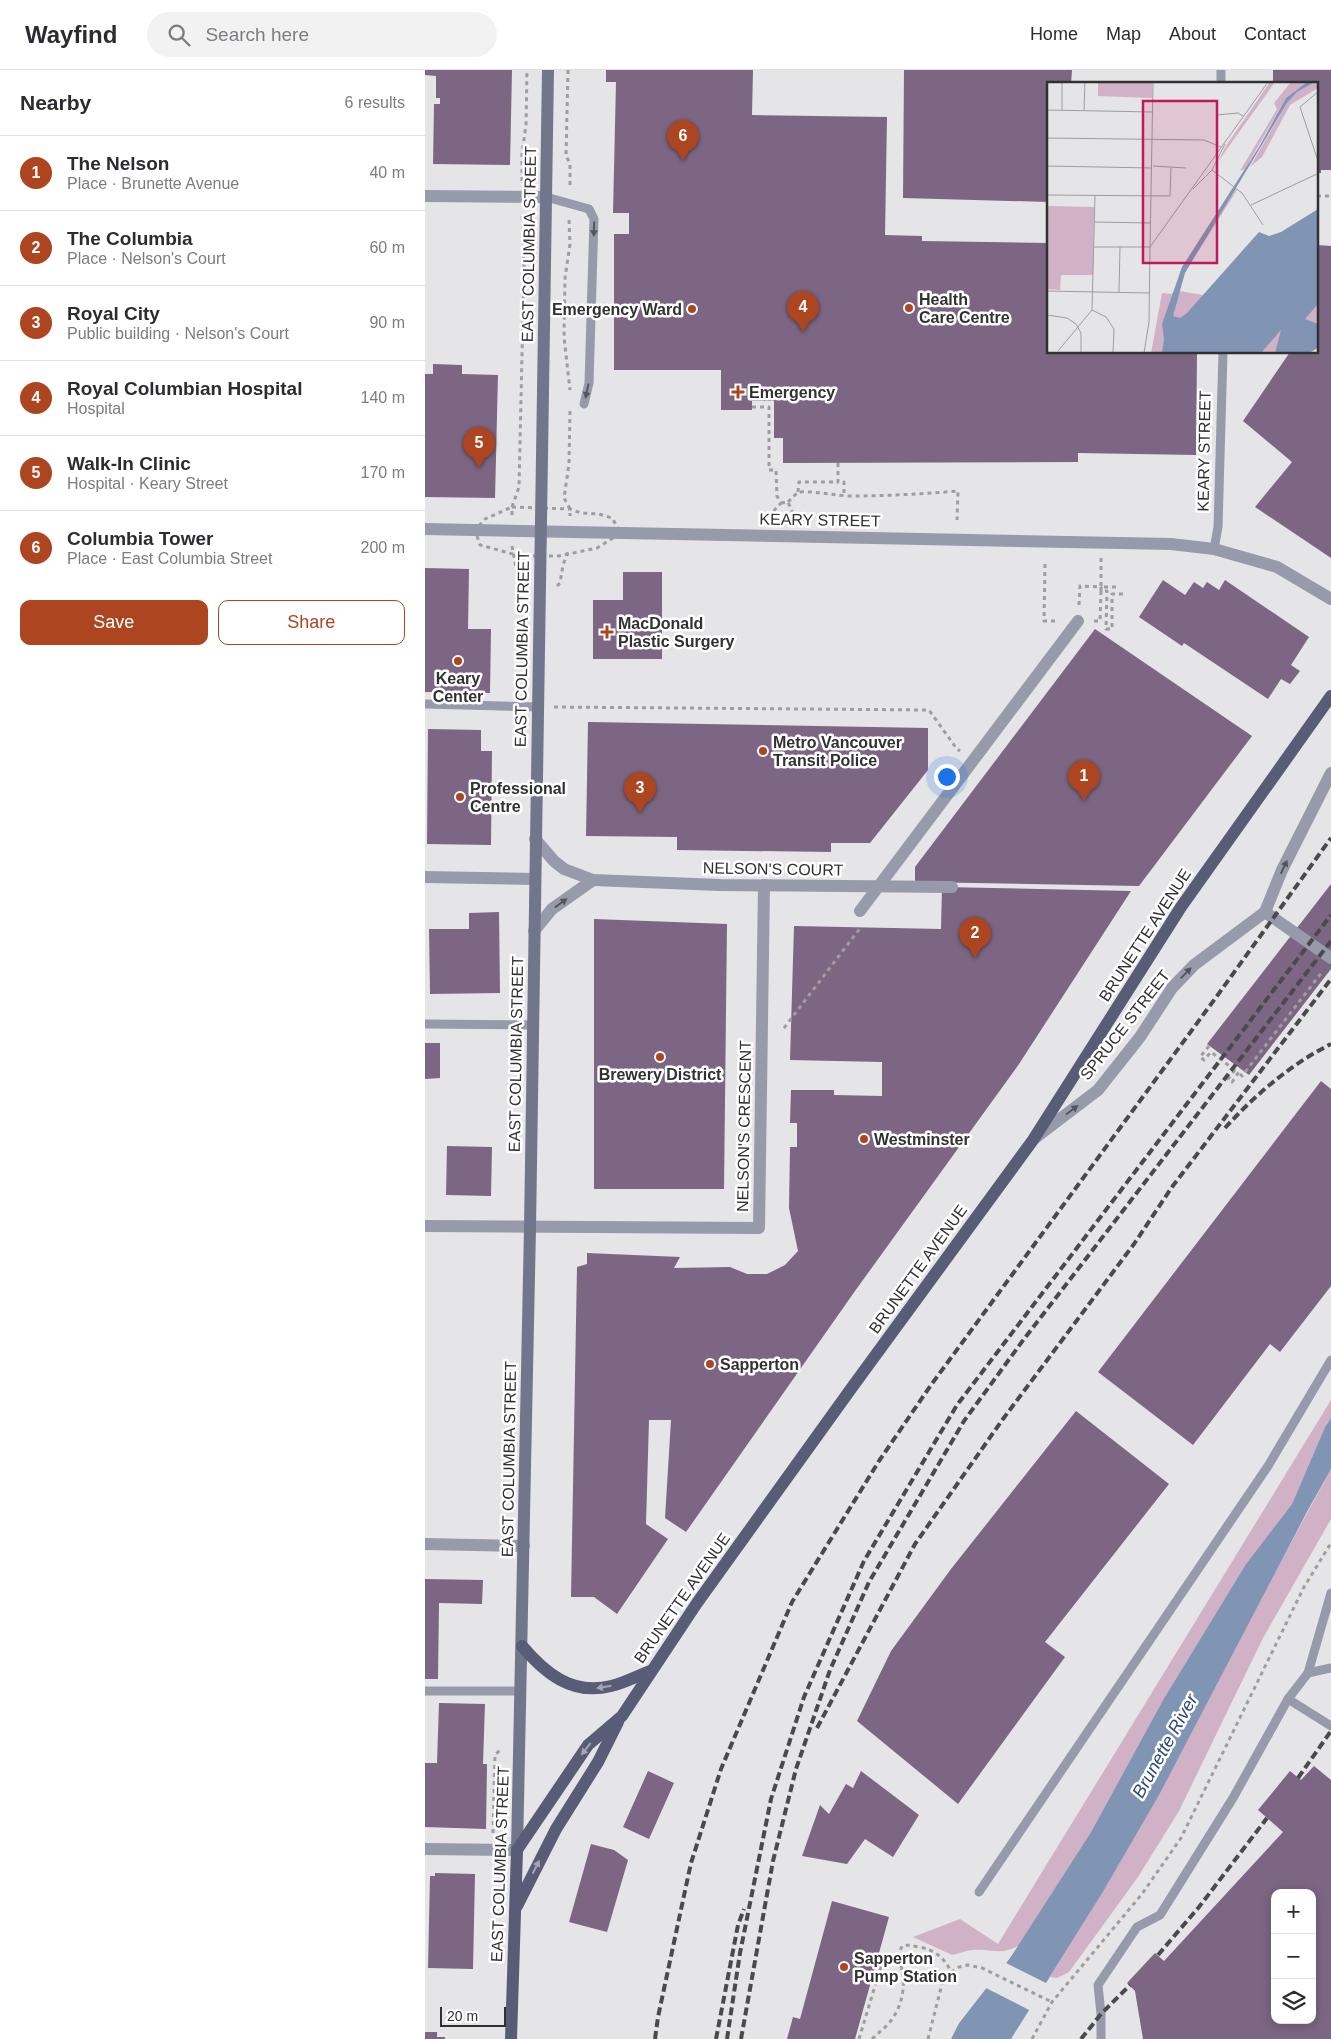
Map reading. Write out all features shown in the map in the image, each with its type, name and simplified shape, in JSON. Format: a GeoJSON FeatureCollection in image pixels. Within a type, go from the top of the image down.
{"type":"FeatureCollection","features":[{"type":"Feature","properties":{"kind":"main road","name":"BRUNETTE AVENUE"},"geometry":{"type":"LineString","coordinates":[[517,1850],[588,1745],[621,1716],[650,1671],[853,1386],[1033,1140],[1181,907],[1331,696]]}},
{"type":"Feature","properties":{"kind":"main road"},"geometry":{"type":"LineString","coordinates":[[522,1646],[539,1666],[555,1677],[571,1685],[591,1689],[611,1686],[650,1671]]}},
{"type":"Feature","properties":{"kind":"main road"},"geometry":{"type":"LineString","coordinates":[[515,1911],[534,1870],[598,1762],[621,1716]]}},
{"type":"Feature","properties":{"kind":"main road","name":"EAST COLUMBIA STREET"},"geometry":{"type":"LineString","coordinates":[[511,2039],[517,1850]]}},
{"type":"Feature","properties":{"kind":"street","name":"EAST COLUMBIA STREET"},"geometry":{"type":"LineString","coordinates":[[517,1850],[530,1228],[548,70]]}},
{"type":"Feature","properties":{"kind":"street"},"geometry":{"type":"LineString","coordinates":[[425,196],[546,197]]}},
{"type":"Feature","properties":{"kind":"street","name":"KEARY STREET"},"geometry":{"type":"LineString","coordinates":[[425,529],[1171,544],[1215,549],[1277,567],[1331,599]]}},
{"type":"Feature","properties":{"kind":"street"},"geometry":{"type":"LineString","coordinates":[[863,915],[879,887],[1078,621]]}},
{"type":"Feature","properties":{"kind":"street"},"geometry":{"type":"LineString","coordinates":[[1328,963],[1265,912],[1282,870],[1331,773]]}},
{"type":"Feature","properties":{"kind":"street","name":"NELSON'S COURT"},"geometry":{"type":"LineString","coordinates":[[535,838],[554,861],[565,869],[593,880],[952,888]]}},
{"type":"Feature","properties":{"kind":"street"},"geometry":{"type":"LineString","coordinates":[[425,877],[535,879]]}},
{"type":"Feature","properties":{"kind":"street"},"geometry":{"type":"LineString","coordinates":[[534,931],[552,909],[593,880]]}},
{"type":"Feature","properties":{"kind":"street","name":"NELSON'S CRESCENT"},"geometry":{"type":"LineString","coordinates":[[530,1228],[759,1228],[764,885]]}},
{"type":"Feature","properties":{"kind":"street","name":"SPRUCE STREET"},"geometry":{"type":"LineString","coordinates":[[1033,1140],[1098,1090],[1140,1038],[1172,988],[1194,965],[1265,912]]}},
{"type":"Feature","properties":{"kind":"street"},"geometry":{"type":"LineString","coordinates":[[425,1226],[530,1228]]}},
{"type":"Feature","properties":{"kind":"street"},"geometry":{"type":"LineString","coordinates":[[425,1544],[524,1546]]}},
{"type":"Feature","properties":{"kind":"street"},"geometry":{"type":"LineString","coordinates":[[425,1849],[517,1850]]}},
{"type":"Feature","properties":{"kind":"lane"},"geometry":{"type":"LineString","coordinates":[[546,197],[589,209],[594,219],[589,383],[585,404]]}},
{"type":"Feature","properties":{"kind":"lane","name":"KEARY STREET"},"geometry":{"type":"LineString","coordinates":[[1215,549],[1218,528],[1223,354]]}},
{"type":"Feature","properties":{"kind":"lane"},"geometry":{"type":"LineString","coordinates":[[425,704],[537,706]]}},
{"type":"Feature","properties":{"kind":"lane"},"geometry":{"type":"LineString","coordinates":[[425,1024],[533,1025]]}},
{"type":"Feature","properties":{"kind":"lane"},"geometry":{"type":"LineString","coordinates":[[979,1892],[1268,1466],[1331,1360]]}},
{"type":"Feature","properties":{"kind":"lane"},"geometry":{"type":"LineString","coordinates":[[1101,2039],[1098,1985],[1137,1927],[1160,1915],[1233,1798],[1288,1699],[1308,1673],[1331,1593]]}},
{"type":"Feature","properties":{"kind":"lane"},"geometry":{"type":"LineString","coordinates":[[1308,1673],[1331,1668]]}},
{"type":"Feature","properties":{"kind":"lane"},"geometry":{"type":"LineString","coordinates":[[425,1691],[521,1691]]}},
{"type":"Feature","properties":{"kind":"lane"},"geometry":{"type":"LineString","coordinates":[[1288,1699],[1331,1726]]}},
{"type":"Feature","properties":{"kind":"path"},"geometry":{"type":"LineString","coordinates":[[522,171],[526,125],[527,70]]}},
{"type":"Feature","properties":{"kind":"path"},"geometry":{"type":"LineString","coordinates":[[568,70],[566,156],[570,164],[570,189]]}},
{"type":"Feature","properties":{"kind":"path"},"geometry":{"type":"LineString","coordinates":[[512,516],[512,507],[519,487],[524,267],[522,217]]}},
{"type":"Feature","properties":{"kind":"path"},"geometry":{"type":"LineString","coordinates":[[569,220],[569,244],[565,278],[564,337],[570,387]]}},
{"type":"Feature","properties":{"kind":"path"},"geometry":{"type":"LineString","coordinates":[[752,407],[769,407],[769,470],[776,470],[777,496],[781,503]]}},
{"type":"Feature","properties":{"kind":"path"},"geometry":{"type":"LineString","coordinates":[[569,418],[569,464],[564,498],[571,518]]}},
{"type":"Feature","properties":{"kind":"path"},"geometry":{"type":"LineString","coordinates":[[838,464],[838,482]]}},
{"type":"Feature","properties":{"kind":"path"},"geometry":{"type":"LineString","coordinates":[[770,515],[781,503],[788,502],[798,492],[799,482],[844,482],[844,496]]}},
{"type":"Feature","properties":{"kind":"path"},"geometry":{"type":"LineString","coordinates":[[798,492],[815,491],[844,496],[896,497],[958,492],[957,520]]}},
{"type":"Feature","properties":{"kind":"path"},"geometry":{"type":"LineString","coordinates":[[788,502],[794,516]]}},
{"type":"Feature","properties":{"kind":"path"},"geometry":{"type":"LineString","coordinates":[[1101,542],[1101,591],[1107,591],[1106,629],[1112,629],[1112,594],[1124,594]]}},
{"type":"Feature","properties":{"kind":"path"},"geometry":{"type":"LineString","coordinates":[[517,566],[523,567]]}},
{"type":"Feature","properties":{"kind":"path"},"geometry":{"type":"LineString","coordinates":[[1080,604],[1080,586],[1119,587]]}},
{"type":"Feature","properties":{"kind":"path"},"geometry":{"type":"LineString","coordinates":[[537,706],[929,710],[957,749],[974,759]]}},
{"type":"Feature","properties":{"kind":"path"},"geometry":{"type":"LineString","coordinates":[[784,1028],[863,915]]}},
{"type":"Feature","properties":{"kind":"path"},"geometry":{"type":"LineString","coordinates":[[1240,1074],[1242,1076],[1328,963]]}},
{"type":"Feature","properties":{"kind":"path"},"geometry":{"type":"LineString","coordinates":[[1209,1046],[1200,1057],[1204,1060],[1211,1052],[1236,1071],[1228,1079],[1232,1082],[1241,1070]]}},
{"type":"Feature","properties":{"kind":"path"},"geometry":{"type":"LineString","coordinates":[[1032,2039],[1052,2002],[1142,1894],[1181,1838],[1304,1587],[1331,1543]]}},
{"type":"Feature","properties":{"kind":"path"},"geometry":{"type":"LineString","coordinates":[[490,1755],[495,1755],[493,1835]]}},
{"type":"Feature","properties":{"kind":"path"},"geometry":{"type":"LineString","coordinates":[[859,2039],[881,1966],[896,1961],[902,1946],[921,1948],[939,1954],[951,1971]]}},
{"type":"Feature","properties":{"kind":"path"},"geometry":{"type":"LineString","coordinates":[[872,2039],[890,2022],[901,2001],[903,1980],[900,1963],[896,1961]]}},
{"type":"Feature","properties":{"kind":"path"},"geometry":{"type":"LineString","coordinates":[[928,2039],[942,1984],[951,1971],[959,1967],[968,1965],[982,1968],[1052,2002]]}},
{"type":"Feature","properties":{"kind":"shaded area"},"geometry":{"type":"Polygon","coordinates":[[[1331,1400],[1331,1418],[1325,1427],[1292,1504],[1246,1564],[1163,1700],[1091,1832],[1018,1946],[1006,1951],[970,1950],[952,1955],[913,1937],[960,1919],[998,1944],[1331,1400]]]}},
{"type":"Feature","properties":{"kind":"shaded area"},"geometry":{"type":"Polygon","coordinates":[[[1331,1469],[1331,1519],[1263,1638],[1179,1811],[1138,1877],[1069,1972],[1057,1978],[1050,1977],[1101,1895],[1331,1469]]]}},
{"type":"Feature","properties":{"kind":"water","name":"Brunette River"},"geometry":{"type":"Polygon","coordinates":[[[1331,1418],[1331,1469],[1159,1795],[1101,1895],[1011,2039],[949,2039],[959,2023],[1010,1958],[1091,1832],[1163,1700],[1246,1564],[1292,1504],[1325,1427],[1331,1418]]]}},
{"type":"Feature","properties":{"kind":"pier"},"geometry":{"type":"Polygon","coordinates":[[[1018,1946],[1006,1963],[1048,1984],[1031,2011],[986,1988],[959,2023],[951,2039],[947,2039],[957,2022],[1013,1949],[1018,1946]]]}},
{"type":"Feature","properties":{"kind":"building"},"geometry":{"type":"Polygon","coordinates":[[[425,70],[512,70],[510,165],[433,164],[434,104],[440,104],[440,98],[436,98],[436,76],[425,75],[425,70]]]}},
{"type":"Feature","properties":{"kind":"building"},"geometry":{"type":"Polygon","coordinates":[[[606,70],[753,70],[752,115],[887,117],[885,235],[922,236],[922,241],[1047,243],[1047,354],[1197,354],[1196,455],[1078,453],[1078,462],[783,463],[783,438],[774,438],[774,401],[752,401],[752,410],[721,410],[721,370],[614,370],[614,234],[629,234],[629,213],[613,213],[616,82],[606,82],[606,70]]]}},
{"type":"Feature","properties":{"kind":"building"},"geometry":{"type":"Polygon","coordinates":[[[904,70],[1072,70],[1071,82],[1047,82],[1047,202],[903,198],[904,70]]]}},
{"type":"Feature","properties":{"kind":"building"},"geometry":{"type":"Polygon","coordinates":[[[1273,70],[1331,70],[1331,170],[1321,170],[1321,173],[1319,173],[1319,82],[1270,82],[1273,81],[1273,70]]]}},
{"type":"Feature","properties":{"kind":"building"},"geometry":{"type":"Polygon","coordinates":[[[1319,245],[1331,246],[1331,558],[1255,507],[1292,462],[1243,421],[1289,354],[1319,354],[1319,245]]]}},
{"type":"Feature","properties":{"kind":"building"},"geometry":{"type":"Polygon","coordinates":[[[433,364],[462,365],[462,374],[498,375],[495,498],[425,497],[425,374],[433,374],[433,364]]]}},
{"type":"Feature","properties":{"kind":"building","name":"Keary Center"},"geometry":{"type":"Polygon","coordinates":[[[425,568],[469,569],[468,629],[491,629],[490,693],[425,692],[425,568]]]}},
{"type":"Feature","properties":{"kind":"building"},"geometry":{"type":"Polygon","coordinates":[[[623,572],[662,572],[662,659],[593,659],[593,600],[623,600],[623,572]]]}},
{"type":"Feature","properties":{"kind":"building"},"geometry":{"type":"Polygon","coordinates":[[[1163,580],[1185,595],[1194,582],[1203,588],[1207,582],[1219,590],[1225,580],[1309,637],[1291,665],[1300,671],[1290,684],[1281,679],[1268,699],[1184,643],[1182,646],[1139,617],[1163,580]]]}},
{"type":"Feature","properties":{"kind":"building"},"geometry":{"type":"Polygon","coordinates":[[[1095,629],[1252,736],[1139,886],[915,882],[915,867],[1095,629]]]}},
{"type":"Feature","properties":{"kind":"building"},"geometry":{"type":"Polygon","coordinates":[[[588,722],[928,728],[928,770],[870,843],[831,843],[831,852],[677,850],[677,837],[586,836],[588,722]]]}},
{"type":"Feature","properties":{"kind":"building","name":"Professional Centre"},"geometry":{"type":"Polygon","coordinates":[[[428,729],[481,730],[481,751],[492,751],[491,845],[427,844],[428,729]]]}},
{"type":"Feature","properties":{"kind":"building"},"geometry":{"type":"Polygon","coordinates":[[[1331,884],[1331,969],[1249,1075],[1207,1044],[1331,884]]]}},
{"type":"Feature","properties":{"kind":"building"},"geometry":{"type":"Polygon","coordinates":[[[942,887],[1131,891],[1019,1064],[855,1291],[686,1532],[665,1518],[671,1420],[649,1420],[646,1524],[668,1539],[617,1614],[594,1597],[571,1597],[577,1267],[587,1264],[587,1253],[680,1257],[674,1268],[730,1267],[747,1274],[767,1274],[785,1265],[798,1251],[789,1208],[790,1147],[797,1147],[797,1123],[790,1123],[791,1090],[834,1090],[834,1095],[882,1096],[882,1062],[790,1060],[794,926],[941,929],[942,887]]]}},
{"type":"Feature","properties":{"kind":"building"},"geometry":{"type":"Polygon","coordinates":[[[499,912],[500,993],[430,994],[429,929],[469,929],[469,913],[499,912]]]}},
{"type":"Feature","properties":{"kind":"building","name":"Brewery District"},"geometry":{"type":"Polygon","coordinates":[[[594,919],[727,924],[724,1189],[594,1189],[594,919]]]}},
{"type":"Feature","properties":{"kind":"building"},"geometry":{"type":"Polygon","coordinates":[[[425,1043],[440,1043],[440,1078],[425,1079],[425,1043]]]}},
{"type":"Feature","properties":{"kind":"building"},"geometry":{"type":"Polygon","coordinates":[[[1321,1081],[1331,1089],[1331,1286],[1280,1352],[1270,1344],[1193,1445],[1098,1372],[1321,1081]]]}},
{"type":"Feature","properties":{"kind":"building"},"geometry":{"type":"Polygon","coordinates":[[[447,1146],[492,1147],[491,1196],[446,1195],[447,1146]]]}},
{"type":"Feature","properties":{"kind":"building"},"geometry":{"type":"Polygon","coordinates":[[[1076,1411],[1169,1484],[1045,1642],[1065,1657],[958,1804],[857,1721],[891,1651],[951,1569],[1076,1411]]]}},
{"type":"Feature","properties":{"kind":"building"},"geometry":{"type":"Polygon","coordinates":[[[425,1579],[483,1580],[482,1604],[439,1603],[438,1679],[425,1679],[425,1579]]]}},
{"type":"Feature","properties":{"kind":"building"},"geometry":{"type":"Polygon","coordinates":[[[439,1703],[485,1704],[483,1764],[487,1764],[486,1829],[425,1827],[425,1763],[437,1763],[439,1703]]]}},
{"type":"Feature","properties":{"kind":"building"},"geometry":{"type":"Polygon","coordinates":[[[1314,1766],[1331,1780],[1331,2039],[1143,2039],[1135,1991],[1127,1983],[1155,1953],[1164,1961],[1283,1832],[1258,1810],[1290,1771],[1301,1780],[1314,1766]]]}},
{"type":"Feature","properties":{"kind":"building"},"geometry":{"type":"Polygon","coordinates":[[[648,1771],[674,1783],[649,1839],[623,1827],[648,1771]]]}},
{"type":"Feature","properties":{"kind":"building"},"geometry":{"type":"Polygon","coordinates":[[[861,1771],[919,1815],[893,1857],[865,1839],[847,1864],[802,1856],[820,1805],[829,1814],[846,1784],[853,1788],[861,1771]]]}},
{"type":"Feature","properties":{"kind":"building"},"geometry":{"type":"Polygon","coordinates":[[[591,1844],[614,1850],[628,1860],[607,1932],[569,1922],[591,1844]]]}},
{"type":"Feature","properties":{"kind":"building"},"geometry":{"type":"Polygon","coordinates":[[[435,1873],[475,1874],[473,1969],[428,1968],[430,1876],[435,1876],[435,1873]]]}},
{"type":"Feature","properties":{"kind":"building","name":"Sapperton Pump Station"},"geometry":{"type":"Polygon","coordinates":[[[832,1901],[889,1917],[855,2039],[787,2039],[793,2017],[800,2019],[832,1901]]]}},
{"type":"Feature","properties":{"kind":"building"},"geometry":{"type":"Polygon","coordinates":[[[425,2032],[437,2032],[437,2037],[445,2037],[445,2039],[425,2039],[425,2032]]]}},
{"type":"Feature","properties":{"kind":"railway"},"geometry":{"type":"LineString","coordinates":[[655,2039],[691,1863],[721,1769],[792,1602],[879,1461],[931,1385],[1331,838]]}},
{"type":"Feature","properties":{"kind":"railway"},"geometry":{"type":"LineString","coordinates":[[727,2039],[740,1953],[771,1799],[804,1697],[864,1561],[957,1405],[1331,915]]}},
{"type":"Feature","properties":{"kind":"railway"},"geometry":{"type":"LineString","coordinates":[[741,2039],[773,1861],[796,1769],[830,1670],[869,1582],[964,1421],[1024,1339],[1331,941]]}},
{"type":"Feature","properties":{"kind":"railway"},"geometry":{"type":"LineString","coordinates":[[817,1728],[915,1544],[1003,1419],[1134,1244],[1172,1187],[1331,979]]}},
{"type":"Feature","properties":{"kind":"railway"},"geometry":{"type":"LineString","coordinates":[[1225,1128],[1274,1081],[1302,1061],[1331,1044]]}},
{"type":"Feature","properties":{"kind":"railway"},"geometry":{"type":"LineString","coordinates":[[1298,1778],[1331,1731]]}},
{"type":"Feature","properties":{"kind":"railway"},"geometry":{"type":"LineString","coordinates":[[1158,1955],[1199,1907],[1267,1818]]}},
{"type":"Feature","properties":{"kind":"railway"},"geometry":{"type":"LineString","coordinates":[[716,2039],[738,1925],[744,1909]]}},
{"type":"Feature","properties":{"kind":"railway"},"geometry":{"type":"LineString","coordinates":[[1081,2039],[1101,2014],[1130,1985]]}},
{"type":"Feature","properties":{"kind":"place","name":"Columbia Tower"},"geometry":{"type":"Point","coordinates":[683,161]}},
{"type":"Feature","properties":{"kind":"place","name":"Health Care Centre"},"geometry":{"type":"Point","coordinates":[909,308]}},
{"type":"Feature","properties":{"kind":"place","name":"Emergency Ward"},"geometry":{"type":"Point","coordinates":[692,309]}},
{"type":"Feature","properties":{"kind":"place","name":"Royal Columbian Hospital"},"geometry":{"type":"Point","coordinates":[803,332]}},
{"type":"Feature","properties":{"kind":"place","name":"Emergency"},"geometry":{"type":"Point","coordinates":[738,392]}},
{"type":"Feature","properties":{"kind":"place","name":"Walk-In Clinic"},"geometry":{"type":"Point","coordinates":[479,468]}},
{"type":"Feature","properties":{"kind":"place","name":"MacDonald Plastic Surgery"},"geometry":{"type":"Point","coordinates":[607,632]}},
{"type":"Feature","properties":{"kind":"place","name":"Keary Center"},"geometry":{"type":"Point","coordinates":[458,661]}},
{"type":"Feature","properties":{"kind":"place","name":"Metro Vancouver Transit Police"},"geometry":{"type":"Point","coordinates":[763,751]}},
{"type":"Feature","properties":{"kind":"place","name":"Professional Centre"},"geometry":{"type":"Point","coordinates":[460,797]}},
{"type":"Feature","properties":{"kind":"place","name":"The Nelson"},"geometry":{"type":"Point","coordinates":[1084,801]}},
{"type":"Feature","properties":{"kind":"place","name":"Royal City"},"geometry":{"type":"Point","coordinates":[640,813]}},
{"type":"Feature","properties":{"kind":"place","name":"The Columbia"},"geometry":{"type":"Point","coordinates":[975,958]}},
{"type":"Feature","properties":{"kind":"place","name":"Brewery District"},"geometry":{"type":"Point","coordinates":[660,1057]}},
{"type":"Feature","properties":{"kind":"place","name":"Westminster"},"geometry":{"type":"Point","coordinates":[864,1139]}},
{"type":"Feature","properties":{"kind":"place","name":"Sapperton"},"geometry":{"type":"Point","coordinates":[710,1364]}},
{"type":"Feature","properties":{"kind":"place","name":"Sapperton Pump Station"},"geometry":{"type":"Point","coordinates":[844,1967]}}]}
